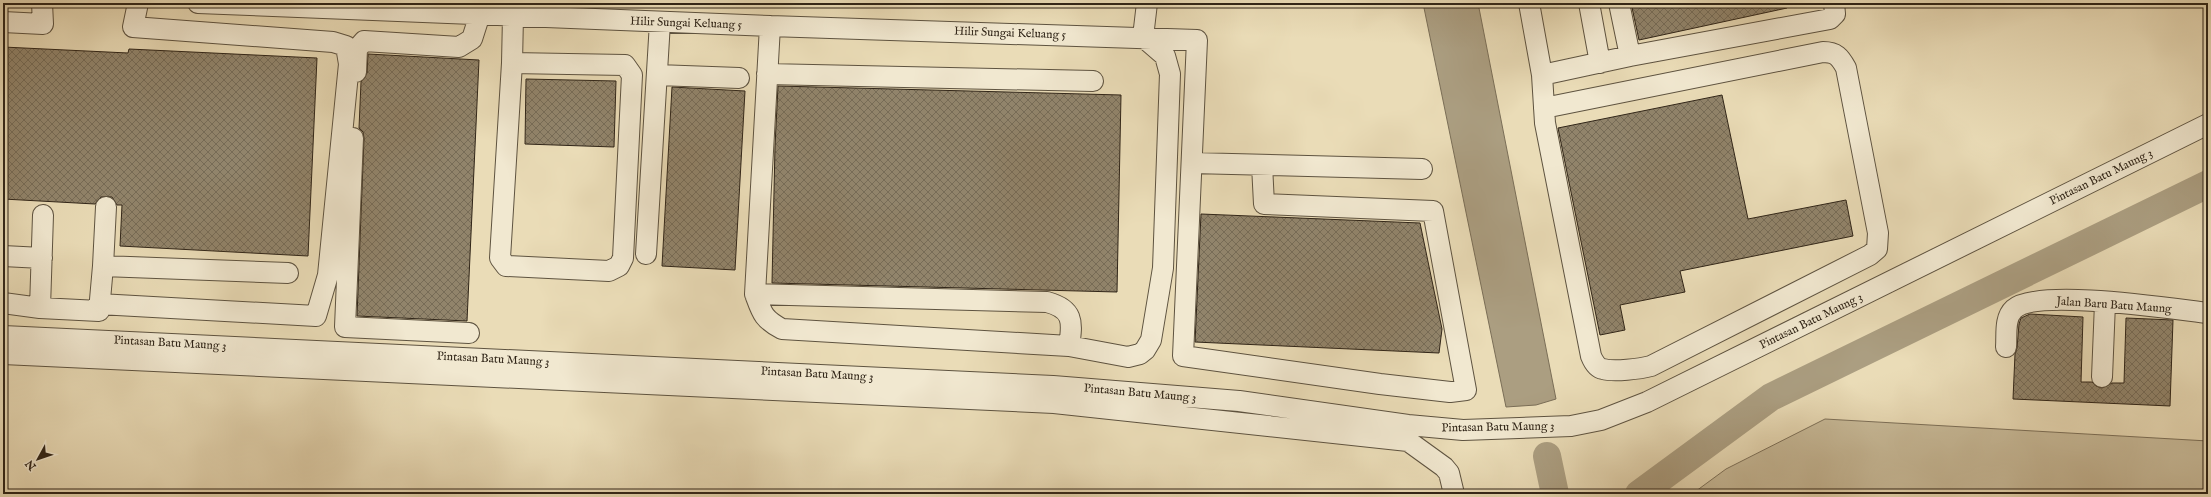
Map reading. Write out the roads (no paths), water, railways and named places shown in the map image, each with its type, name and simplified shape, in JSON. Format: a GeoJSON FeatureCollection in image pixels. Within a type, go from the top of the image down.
{"type":"FeatureCollection","features":[{"type":"Feature","properties":{"kind":"street"},"geometry":{"type":"LineString","coordinates":[[3,22],[43,24],[42,3]]}},
{"type":"Feature","properties":{"kind":"street"},"geometry":{"type":"LineString","coordinates":[[99,304],[316,316],[328,275],[349,64],[346,46],[332,42],[133,27],[138,3]]}},
{"type":"Feature","properties":{"kind":"street","name":"Hilir Sungai Keluang 5"},"geometry":{"type":"LineString","coordinates":[[198,3],[513,16],[639,12],[660,22],[1174,38],[1197,40],[1192,163]]}},
{"type":"Feature","properties":{"kind":"street"},"geometry":{"type":"LineString","coordinates":[[770,26],[755,294],[762,313],[768,322],[782,329],[1069,346],[1128,358],[1140,354],[1145,350],[1151,340],[1163,268],[1170,74],[1165,56],[1143,37],[1147,3]]}},
{"type":"Feature","properties":{"kind":"street"},"geometry":{"type":"LineString","coordinates":[[1529,3],[1542,75],[1544,108],[1545,123],[1591,356],[1594,363],[1603,369],[1640,368],[1651,366],[1870,255],[1877,249],[1878,233],[1846,68],[1840,57],[1832,52],[1815,53],[1544,108]]}},
{"type":"Feature","properties":{"kind":"street"},"geometry":{"type":"LineString","coordinates":[[1589,3],[1600,63]]}},
{"type":"Feature","properties":{"kind":"street"},"geometry":{"type":"LineString","coordinates":[[1619,3],[1630,56]]}},
{"type":"Feature","properties":{"kind":"street"},"geometry":{"type":"LineString","coordinates":[[1542,75],[1630,56],[1830,19],[1835,14],[1834,3]]}},
{"type":"Feature","properties":{"kind":"street"},"geometry":{"type":"LineString","coordinates":[[469,333],[345,327],[357,49],[364,41],[459,47],[472,39],[480,14]]}},
{"type":"Feature","properties":{"kind":"street"},"geometry":{"type":"LineString","coordinates":[[512,63],[625,65],[632,75],[623,258],[619,266],[610,271],[506,266],[500,258],[512,63],[513,16]]}},
{"type":"Feature","properties":{"kind":"street"},"geometry":{"type":"LineString","coordinates":[[646,254],[660,22]]}},
{"type":"Feature","properties":{"kind":"street"},"geometry":{"type":"LineString","coordinates":[[767,74],[1093,81]]}},
{"type":"Feature","properties":{"kind":"street"},"geometry":{"type":"LineString","coordinates":[[656,75],[739,78]]}},
{"type":"Feature","properties":{"kind":"street","name":"Pintasan Batu Maung 3"},"geometry":{"type":"LineString","coordinates":[[3,336],[1053,386],[1239,402],[1408,425],[1463,430],[1571,426],[1601,420],[1647,402],[2208,124]]}},
{"type":"Feature","properties":{"kind":"street"},"geometry":{"type":"LineString","coordinates":[[1262,165],[1264,204],[1433,211],[1466,390],[1450,392],[1380,384],[1183,356],[1192,163],[1422,169]]}},
{"type":"Feature","properties":{"kind":"street"},"geometry":{"type":"LineString","coordinates":[[3,303],[40,308],[99,312],[106,207]]}},
{"type":"Feature","properties":{"kind":"street"},"geometry":{"type":"LineString","coordinates":[[40,308],[43,215]]}},
{"type":"Feature","properties":{"kind":"street"},"geometry":{"type":"LineString","coordinates":[[3,256],[42,258]]}},
{"type":"Feature","properties":{"kind":"street"},"geometry":{"type":"LineString","coordinates":[[103,266],[288,273]]}},
{"type":"Feature","properties":{"kind":"street"},"geometry":{"type":"LineString","coordinates":[[755,294],[1047,302],[1058,305],[1069,316],[1072,329],[1069,346]]}},
{"type":"Feature","properties":{"kind":"street","name":"Jalan Baru Batu Maung"},"geometry":{"type":"LineString","coordinates":[[2006,347],[2008,317],[2013,309],[2022,303],[2072,300],[2208,313]]}},
{"type":"Feature","properties":{"kind":"street"},"geometry":{"type":"LineString","coordinates":[[2102,377],[2105,303]]}},
{"type":"Feature","properties":{"kind":"street"},"geometry":{"type":"LineString","coordinates":[[3,354],[1054,403],[1408,441],[1444,467],[1449,473],[1454,494]]}},
{"type":"Feature","properties":{"kind":"waterway"},"geometry":{"type":"LineString","coordinates":[[1639,494],[1771,397],[2208,184]]}},
{"type":"Feature","properties":{"kind":"waterway"},"geometry":{"type":"LineString","coordinates":[[1547,456],[1555,494]]}}]}
